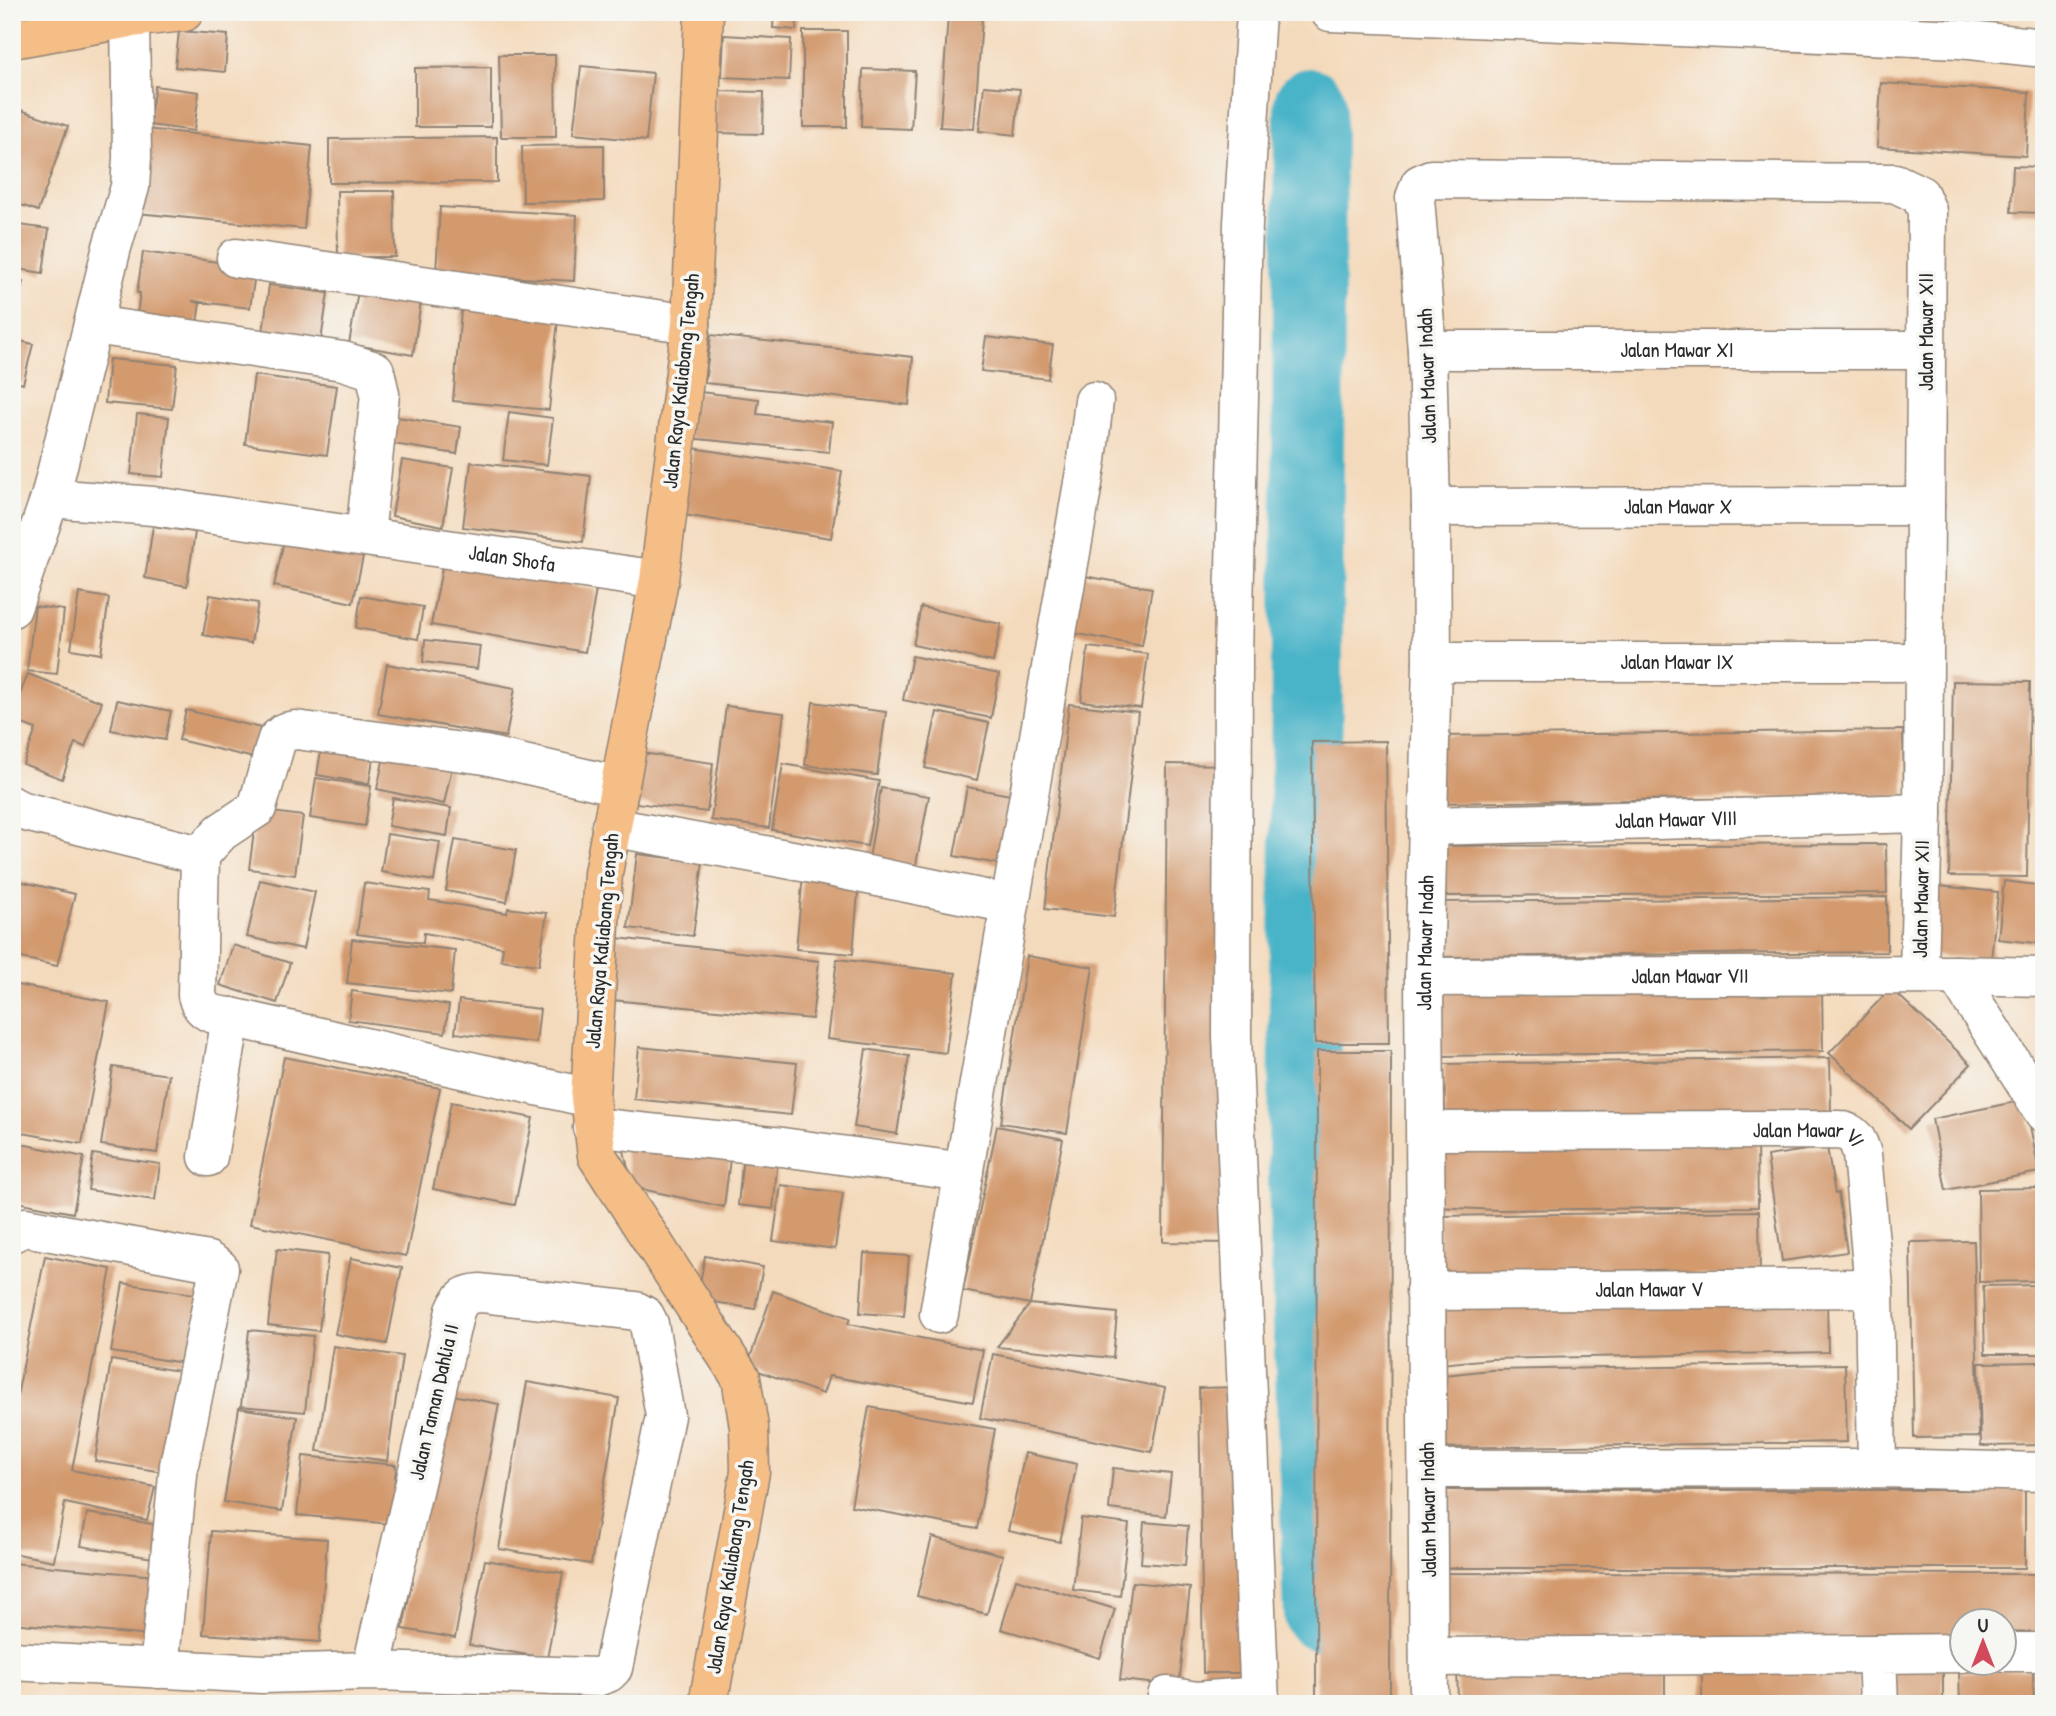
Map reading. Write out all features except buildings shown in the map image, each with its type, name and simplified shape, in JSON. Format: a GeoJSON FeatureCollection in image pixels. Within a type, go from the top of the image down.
{"type":"FeatureCollection","features":[{"type":"Feature","properties":{"kind":"main road"},"geometry":{"type":"LineString","coordinates":[[12,39],[130,18],[184,12]]}},
{"type":"Feature","properties":{"kind":"main road","name":"Jalan Raya Kaliabang Tengah"},"geometry":{"type":"LineString","coordinates":[[705,12],[691,324],[659,580],[603,873],[591,1112],[597,1156],[741,1378],[749,1427],[750,1472],[708,1704]]}},
{"type":"Feature","properties":{"kind":"street"},"geometry":{"type":"LineString","coordinates":[[1167,1696],[1196,1701],[1260,1700],[1232,1036],[1234,586],[1243,223],[1256,12]]}},
{"type":"Feature","properties":{"kind":"street"},"geometry":{"type":"LineString","coordinates":[[1330,12],[1961,26],[2044,48]]}},
{"type":"Feature","properties":{"kind":"street"},"geometry":{"type":"LineString","coordinates":[[12,608],[50,498],[130,187],[130,18]]}},
{"type":"Feature","properties":{"kind":"street","name":"Jalan Mawar XII"},"geometry":{"type":"LineString","coordinates":[[1420,184],[1431,179],[1895,183],[1920,195],[1927,211],[1923,813],[1938,974]]}},
{"type":"Feature","properties":{"kind":"street","name":"Jalan Mawar Indah"},"geometry":{"type":"LineString","coordinates":[[1420,184],[1415,198],[1427,350],[1432,662],[1424,977],[1429,1704]]}},
{"type":"Feature","properties":{"kind":"street"},"geometry":{"type":"LineString","coordinates":[[236,258],[691,324]]}},
{"type":"Feature","properties":{"kind":"street"},"geometry":{"type":"LineString","coordinates":[[93,325],[343,360],[375,371],[380,394],[365,536]]}},
{"type":"Feature","properties":{"kind":"street","name":"Jalan Mawar XI"},"geometry":{"type":"LineString","coordinates":[[1427,350],[1926,350]]}},
{"type":"Feature","properties":{"kind":"street"},"geometry":{"type":"LineString","coordinates":[[939,1314],[1087,460],[1094,401]]}},
{"type":"Feature","properties":{"kind":"street","name":"Jalan Shofa"},"geometry":{"type":"LineString","coordinates":[[50,498],[153,506],[659,580]]}},
{"type":"Feature","properties":{"kind":"street","name":"Jalan Mawar X"},"geometry":{"type":"LineString","coordinates":[[1431,507],[1925,506]]}},
{"type":"Feature","properties":{"kind":"street","name":"Jalan Mawar IX"},"geometry":{"type":"LineString","coordinates":[[1432,662],[1923,662]]}},
{"type":"Feature","properties":{"kind":"street"},"geometry":{"type":"LineString","coordinates":[[619,786],[485,755],[310,732],[285,732],[277,739],[257,808],[221,832],[200,855],[199,1005],[210,1015],[230,1017],[591,1112],[782,1147],[964,1172]]}},
{"type":"Feature","properties":{"kind":"street"},"geometry":{"type":"LineString","coordinates":[[12,806],[22,811],[200,855]]}},
{"type":"Feature","properties":{"kind":"street","name":"Jalan Mawar VIII"},"geometry":{"type":"LineString","coordinates":[[1428,825],[1923,813]]}},
{"type":"Feature","properties":{"kind":"street"},"geometry":{"type":"LineString","coordinates":[[611,827],[819,865],[1009,904]]}},
{"type":"Feature","properties":{"kind":"street"},"geometry":{"type":"LineString","coordinates":[[1938,974],[2044,1113]]}},
{"type":"Feature","properties":{"kind":"street","name":"Jalan Mawar VII"},"geometry":{"type":"LineString","coordinates":[[1424,977],[1938,974],[2044,977]]}},
{"type":"Feature","properties":{"kind":"street"},"geometry":{"type":"LineString","coordinates":[[208,1157],[230,1017]]}},
{"type":"Feature","properties":{"kind":"street","name":"Jalan Mawar VI"},"geometry":{"type":"LineString","coordinates":[[1427,1131],[1850,1132],[1858,1140],[1862,1154],[1874,1288],[1877,1468]]}},
{"type":"Feature","properties":{"kind":"street"},"geometry":{"type":"LineString","coordinates":[[12,1233],[25,1227],[208,1261],[219,1268],[179,1465],[159,1669]]}},
{"type":"Feature","properties":{"kind":"street","name":"Jalan Mawar V"},"geometry":{"type":"LineString","coordinates":[[1425,1290],[1874,1288]]}},
{"type":"Feature","properties":{"kind":"street","name":"Jalan Taman Dahlia II"},"geometry":{"type":"LineString","coordinates":[[481,1293],[636,1311],[645,1317],[649,1325],[665,1416],[612,1668],[608,1673],[597,1677],[371,1671],[455,1311],[461,1298],[468,1294],[481,1293]]}},
{"type":"Feature","properties":{"kind":"street"},"geometry":{"type":"LineString","coordinates":[[1428,1469],[1877,1468],[2044,1472]]}},
{"type":"Feature","properties":{"kind":"street"},"geometry":{"type":"LineString","coordinates":[[2018,1652],[2044,1652]]}},
{"type":"Feature","properties":{"kind":"street"},"geometry":{"type":"LineString","coordinates":[[1429,1657],[1948,1653]]}},
{"type":"Feature","properties":{"kind":"street"},"geometry":{"type":"LineString","coordinates":[[1877,1654],[1879,1704]]}},
{"type":"Feature","properties":{"kind":"street"},"geometry":{"type":"LineString","coordinates":[[12,1661],[159,1669],[263,1689],[371,1671]]}},
{"type":"Feature","properties":{"kind":"waterway"},"geometry":{"type":"LineString","coordinates":[[1310,104],[1304,1185],[1320,1615]]}}]}
